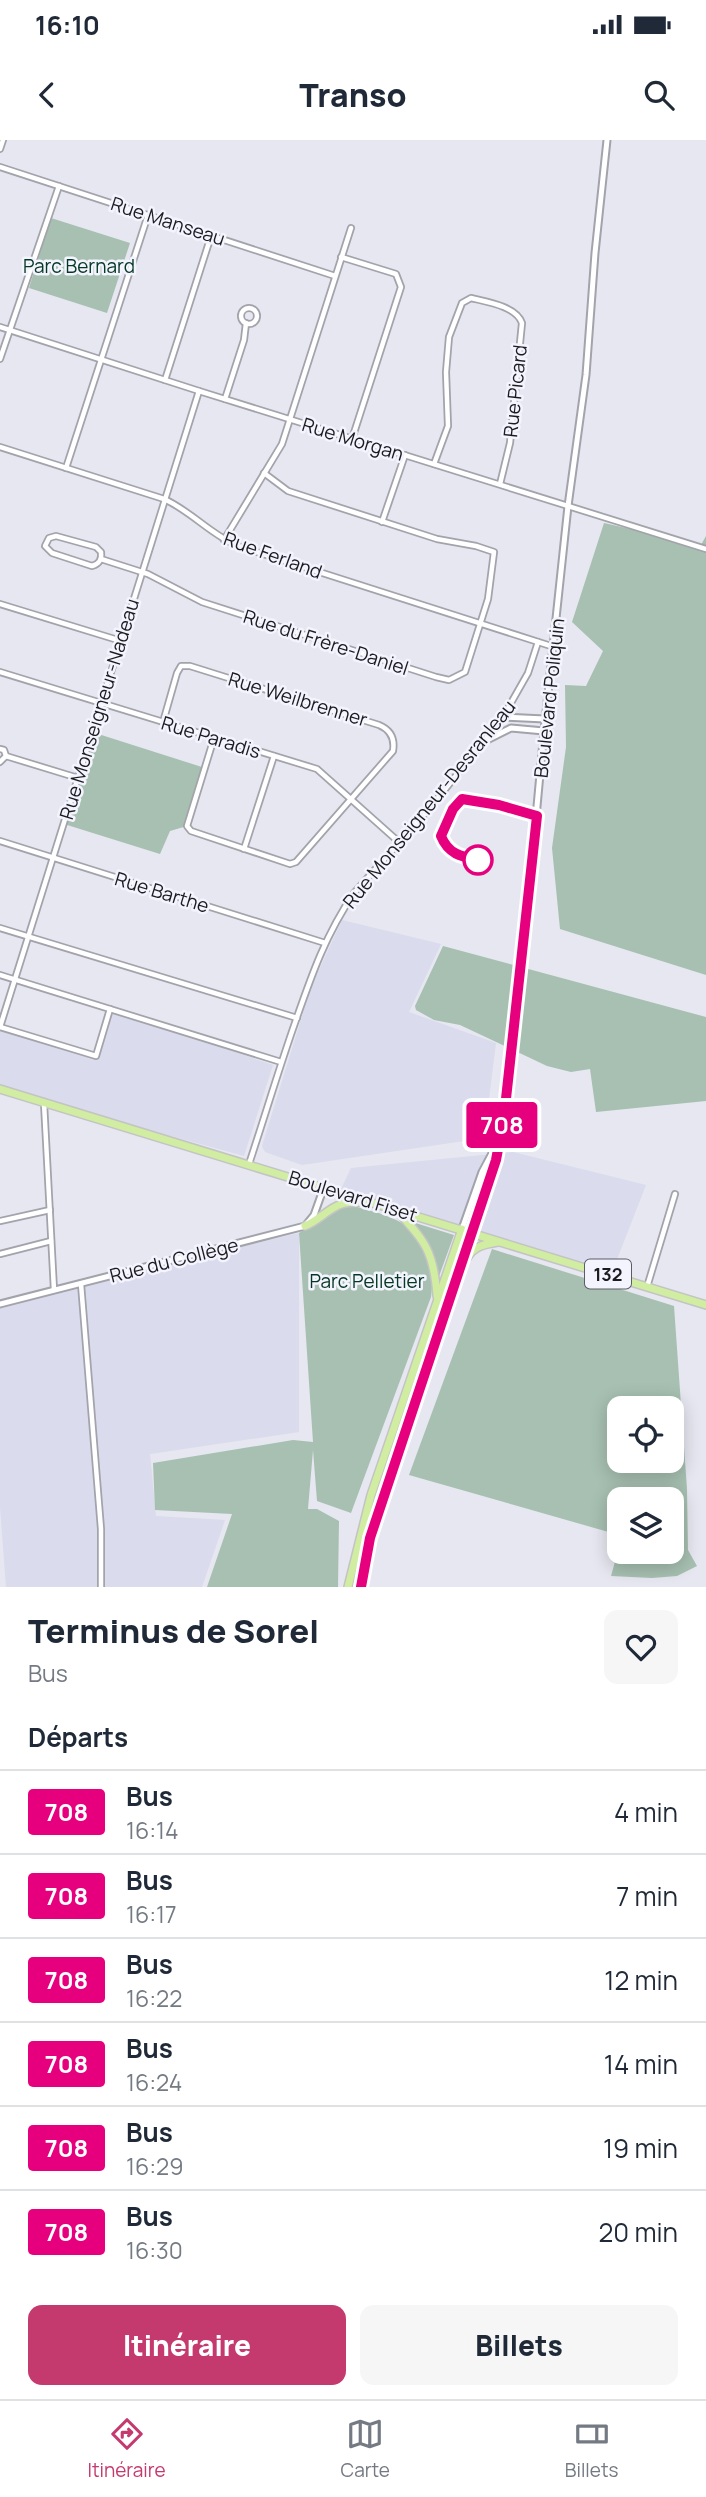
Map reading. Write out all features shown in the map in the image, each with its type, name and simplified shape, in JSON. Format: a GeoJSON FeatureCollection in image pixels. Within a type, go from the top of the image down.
{"type":"FeatureCollection","features":[{"type":"Feature","properties":{"kind":"main road","name":"Boulevard Fiset"},"geometry":{"type":"LineString","coordinates":[[0,1089],[706,1305]]}},
{"type":"Feature","properties":{"kind":"main road"},"geometry":{"type":"LineString","coordinates":[[305,1226],[343,1203],[370,1201]]}},
{"type":"Feature","properties":{"kind":"main road"},"geometry":{"type":"LineString","coordinates":[[395,1208],[426,1244],[435,1274],[438,1298]]}},
{"type":"Feature","properties":{"kind":"main road","name":"Boulevard Poliquin"},"geometry":{"type":"LineString","coordinates":[[348,1587],[371,1495],[462,1229]]}},
{"type":"Feature","properties":{"kind":"main road","name":"Boulevard Poliquin"},"geometry":{"type":"LineString","coordinates":[[361,1587],[370,1538],[472,1233]]}},
{"type":"Feature","properties":{"kind":"main road"},"geometry":{"type":"LineString","coordinates":[[458,1274],[471,1251],[480,1245],[499,1242]]}},
{"type":"Feature","properties":{"kind":"street"},"geometry":{"type":"LineString","coordinates":[[0,149],[3,140]]}},
{"type":"Feature","properties":{"kind":"street","name":"Boulevard Poliquin"},"geometry":{"type":"LineString","coordinates":[[472,1233],[492,1175],[504,1117],[523,957],[568,506],[586,375],[594,253],[607,140]]}},
{"type":"Feature","properties":{"kind":"street","name":"Rue Manseau"},"geometry":{"type":"LineString","coordinates":[[0,167],[335,276]]}},
{"type":"Feature","properties":{"kind":"street"},"geometry":{"type":"LineString","coordinates":[[0,359],[59,186]]}},
{"type":"Feature","properties":{"kind":"street"},"geometry":{"type":"LineString","coordinates":[[66,468],[148,215]]}},
{"type":"Feature","properties":{"kind":"street"},"geometry":{"type":"LineString","coordinates":[[224,540],[282,444],[351,228]]}},
{"type":"Feature","properties":{"kind":"street"},"geometry":{"type":"LineString","coordinates":[[165,380],[211,236]]}},
{"type":"Feature","properties":{"kind":"street"},"geometry":{"type":"LineString","coordinates":[[341,257],[393,273],[400,280],[400,292],[352,439]]}},
{"type":"Feature","properties":{"kind":"street","name":"Rue Picard"},"geometry":{"type":"LineString","coordinates":[[434,464],[448,426],[446,372],[449,337],[462,303],[471,298],[512,311],[521,318],[522,323],[510,443],[500,484]]}},
{"type":"Feature","properties":{"kind":"street"},"geometry":{"type":"LineString","coordinates":[[225,400],[244,340],[246,323]]}},
{"type":"Feature","properties":{"kind":"street","name":"Rue Morgan"},"geometry":{"type":"LineString","coordinates":[[0,327],[225,400],[706,549]]}},
{"type":"Feature","properties":{"kind":"street","name":"Rue Monseigneur-Nadeau"},"geometry":{"type":"LineString","coordinates":[[0,1027],[198,391]]}},
{"type":"Feature","properties":{"kind":"street","name":"Rue Ferland"},"geometry":{"type":"LineString","coordinates":[[0,447],[164,499],[224,540],[554,647]]}},
{"type":"Feature","properties":{"kind":"street"},"geometry":{"type":"LineString","coordinates":[[264,473],[288,491],[382,522],[405,455]]}},
{"type":"Feature","properties":{"kind":"street","name":"Rue du Frère-Daniel"},"geometry":{"type":"LineString","coordinates":[[101,559],[142,572],[202,602],[449,681],[465,672],[490,594],[494,552],[437,539],[382,522]]}},
{"type":"Feature","properties":{"kind":"street"},"geometry":{"type":"LineString","coordinates":[[56,536],[96,547],[101,552],[101,559],[97,565],[92,566],[52,553],[45,546],[49,538],[56,536]]}},
{"type":"Feature","properties":{"kind":"street"},"geometry":{"type":"LineString","coordinates":[[0,604],[121,641]]}},
{"type":"Feature","properties":{"kind":"street","name":"Rue Monseigneur-Desranleau"},"geometry":{"type":"LineString","coordinates":[[249,1164],[281,1062],[325,943],[354,893],[400,843],[503,717],[524,681],[538,642]]}},
{"type":"Feature","properties":{"kind":"street","name":"Rue Weilbrenner"},"geometry":{"type":"LineString","coordinates":[[163,722],[177,673],[181,667],[190,666],[386,727],[392,735],[393,751],[352,799]]}},
{"type":"Feature","properties":{"kind":"street","name":"Rue Paradis"},"geometry":{"type":"LineString","coordinates":[[0,672],[317,769],[400,843]]}},
{"type":"Feature","properties":{"kind":"street"},"geometry":{"type":"LineString","coordinates":[[503,717],[545,719]]}},
{"type":"Feature","properties":{"kind":"street"},"geometry":{"type":"LineString","coordinates":[[503,717],[519,727]]}},
{"type":"Feature","properties":{"kind":"street"},"geometry":{"type":"LineString","coordinates":[[485,741],[502,731],[519,727],[544,731]]}},
{"type":"Feature","properties":{"kind":"street"},"geometry":{"type":"LineString","coordinates":[[214,738],[187,826],[191,831],[290,864],[296,862],[352,799]]}},
{"type":"Feature","properties":{"kind":"street"},"geometry":{"type":"LineString","coordinates":[[0,749],[4,750],[6,756]]}},
{"type":"Feature","properties":{"kind":"street"},"geometry":{"type":"LineString","coordinates":[[6,756],[78,778]]}},
{"type":"Feature","properties":{"kind":"street"},"geometry":{"type":"LineString","coordinates":[[0,762],[6,756]]}},
{"type":"Feature","properties":{"kind":"street"},"geometry":{"type":"LineString","coordinates":[[244,849],[274,756]]}},
{"type":"Feature","properties":{"kind":"street","name":"Rue Barthe"},"geometry":{"type":"LineString","coordinates":[[0,841],[325,943]]}},
{"type":"Feature","properties":{"kind":"street"},"geometry":{"type":"LineString","coordinates":[[0,928],[297,1018]]}},
{"type":"Feature","properties":{"kind":"street"},"geometry":{"type":"LineString","coordinates":[[0,975],[281,1062]]}},
{"type":"Feature","properties":{"kind":"street"},"geometry":{"type":"LineString","coordinates":[[0,1027],[96,1056],[110,1009]]}},
{"type":"Feature","properties":{"kind":"street"},"geometry":{"type":"LineString","coordinates":[[44,1102],[54,1290]]}},
{"type":"Feature","properties":{"kind":"street","name":"Boulevard Poliquin"},"geometry":{"type":"LineString","coordinates":[[462,1229],[482,1171],[499,1142]]}},
{"type":"Feature","properties":{"kind":"street"},"geometry":{"type":"LineString","coordinates":[[305,1226],[314,1215],[324,1187]]}},
{"type":"Feature","properties":{"kind":"street"},"geometry":{"type":"LineString","coordinates":[[648,1287],[675,1194]]}},
{"type":"Feature","properties":{"kind":"street"},"geometry":{"type":"LineString","coordinates":[[0,1221],[50,1210]]}},
{"type":"Feature","properties":{"kind":"street","name":"Rue du Collège"},"geometry":{"type":"LineString","coordinates":[[0,1304],[305,1226]]}},
{"type":"Feature","properties":{"kind":"street"},"geometry":{"type":"LineString","coordinates":[[0,1254],[51,1241]]}},
{"type":"Feature","properties":{"kind":"street"},"geometry":{"type":"LineString","coordinates":[[80,1284],[100,1530],[101,1587]]}},
{"type":"Feature","properties":{"kind":"shaded area"},"geometry":{"type":"Polygon","coordinates":[[[342,920],[441,944],[409,1012],[496,1043],[484,1138],[302,1165],[265,1152],[262,1146],[311,987],[342,920]]]}},
{"type":"Feature","properties":{"kind":"shaded area"},"geometry":{"type":"Polygon","coordinates":[[[110,1009],[273,1065],[244,1156],[0,1089],[0,1027],[96,1055],[110,1009]]]}},
{"type":"Feature","properties":{"kind":"shaded area"},"geometry":{"type":"Polygon","coordinates":[[[513,1152],[646,1185],[612,1272],[341,1189],[351,1168],[513,1152]]]}},
{"type":"Feature","properties":{"kind":"shaded area"},"geometry":{"type":"Polygon","coordinates":[[[299,1233],[299,1432],[150,1454],[156,1516],[225,1520],[202,1587],[6,1587],[0,1507],[0,1305],[299,1233]]]}},
{"type":"Feature","properties":{"kind":"green space","name":"Parc Bernard"},"geometry":{"type":"Polygon","coordinates":[[[51,218],[130,243],[107,313],[29,288],[51,218]]]}},
{"type":"Feature","properties":{"kind":"green space"},"geometry":{"type":"Polygon","coordinates":[[[604,523],[701,545],[706,536],[706,975],[560,929],[552,848],[566,747],[565,685],[586,686],[603,651],[572,622],[604,523]]]}},
{"type":"Feature","properties":{"kind":"green space"},"geometry":{"type":"Polygon","coordinates":[[[92,732],[205,768],[187,826],[170,831],[160,854],[64,824],[92,732]]]}},
{"type":"Feature","properties":{"kind":"green space"},"geometry":{"type":"Polygon","coordinates":[[[443,946],[706,1017],[706,1101],[596,1112],[590,1069],[571,1072],[547,1066],[460,1025],[434,1020],[416,1010],[415,1006],[443,946]]]}},
{"type":"Feature","properties":{"kind":"green space","name":"Parc Pelletier"},"geometry":{"type":"Polygon","coordinates":[[[347,1204],[385,1215],[407,1226],[423,1245],[432,1287],[431,1297],[351,1513],[317,1501],[313,1450],[308,1509],[317,1509],[339,1521],[338,1587],[207,1587],[232,1514],[155,1510],[153,1463],[293,1440],[313,1442],[299,1233],[347,1204]]]}},
{"type":"Feature","properties":{"kind":"green space"},"geometry":{"type":"Polygon","coordinates":[[[409,1221],[454,1235],[438,1279],[430,1247],[409,1221]]]}},
{"type":"Feature","properties":{"kind":"green space"},"geometry":{"type":"Polygon","coordinates":[[[492,1249],[674,1306],[680,1396],[607,1396],[607,1473],[684,1473],[684,1447],[688,1550],[697,1566],[677,1576],[611,1576],[614,1564],[684,1564],[684,1487],[607,1487],[607,1532],[409,1475],[492,1249]]]}},
{"type":"Feature","properties":{"kind":"bus line","name":"708"},"geometry":{"type":"LineString","coordinates":[[361,1587],[370,1538],[496,1160],[504,1117],[537,816],[499,805],[462,799],[453,809],[441,836],[445,847],[455,855],[483,861]]}}]}
